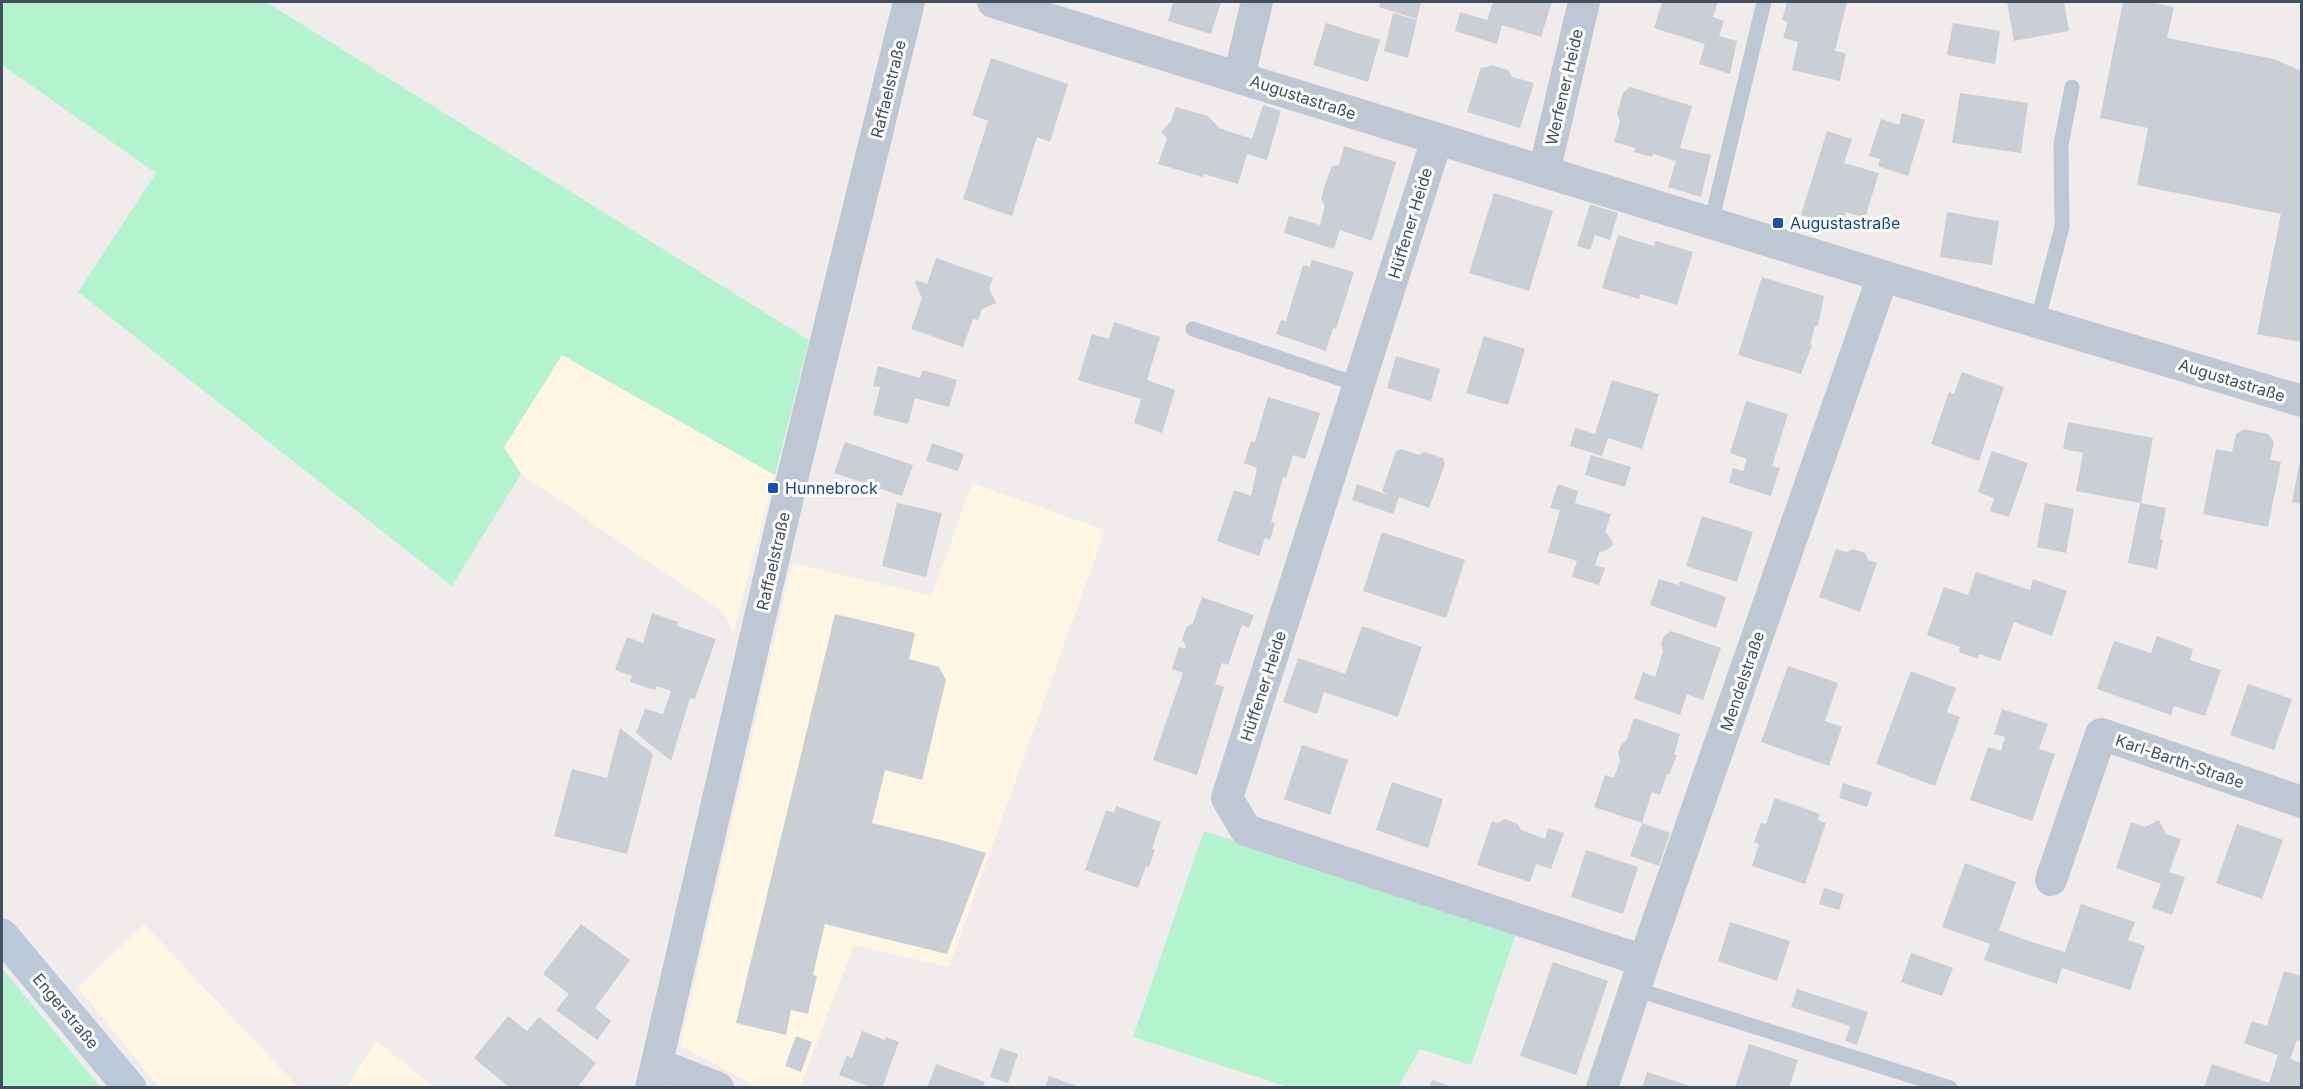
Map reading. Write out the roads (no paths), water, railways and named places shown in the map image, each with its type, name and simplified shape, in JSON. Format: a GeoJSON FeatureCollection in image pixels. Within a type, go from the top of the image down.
{"type":"FeatureCollection","features":[{"type":"Feature","properties":{"kind":"main road","name":"Engerstraße"},"geometry":{"type":"LineString","coordinates":[[2,935],[130,1088]]}},
{"type":"Feature","properties":{"kind":"street","name":"Raffaelstraße"},"geometry":{"type":"LineString","coordinates":[[654,1076],[790,488],[909,2]]}},
{"type":"Feature","properties":{"kind":"street","name":"Augustastraße"},"geometry":{"type":"LineString","coordinates":[[993,2],[1239,76],[1437,140],[2301,401]]}},
{"type":"Feature","properties":{"kind":"street"},"geometry":{"type":"LineString","coordinates":[[1239,76],[1257,2]]}},
{"type":"Feature","properties":{"kind":"street","name":"Werfener Heide"},"geometry":{"type":"LineString","coordinates":[[1544,172],[1584,2]]}},
{"type":"Feature","properties":{"kind":"street","name":"Hüffener Heide"},"geometry":{"type":"LineString","coordinates":[[1437,140],[1227,798],[1246,830],[1640,975]]}},
{"type":"Feature","properties":{"kind":"street","name":"Mendelstraße"},"geometry":{"type":"LineString","coordinates":[[1602,1088],[1883,276]]}},
{"type":"Feature","properties":{"kind":"street","name":"Karl-Barth-Straße"},"geometry":{"type":"LineString","coordinates":[[2051,880],[2101,734],[2301,802]]}},
{"type":"Feature","properties":{"kind":"street"},"geometry":{"type":"LineString","coordinates":[[654,1076],[718,1088]]}},
{"type":"Feature","properties":{"kind":"lane"},"geometry":{"type":"LineString","coordinates":[[1711,223],[1764,2]]}},
{"type":"Feature","properties":{"kind":"lane"},"geometry":{"type":"LineString","coordinates":[[2037,322],[2062,227],[2061,145],[2072,87]]}},
{"type":"Feature","properties":{"kind":"lane"},"geometry":{"type":"LineString","coordinates":[[1193,329],[1359,385]]}},
{"type":"Feature","properties":{"kind":"lane"},"geometry":{"type":"LineString","coordinates":[[1640,975],[1950,1088]]}},
{"type":"Feature","properties":{"kind":"place","name":"Augustastraße"},"geometry":{"type":"Point","coordinates":[1778,223]}},
{"type":"Feature","properties":{"kind":"place","name":"Hunnebrock"},"geometry":{"type":"Point","coordinates":[773,488]}}]}
